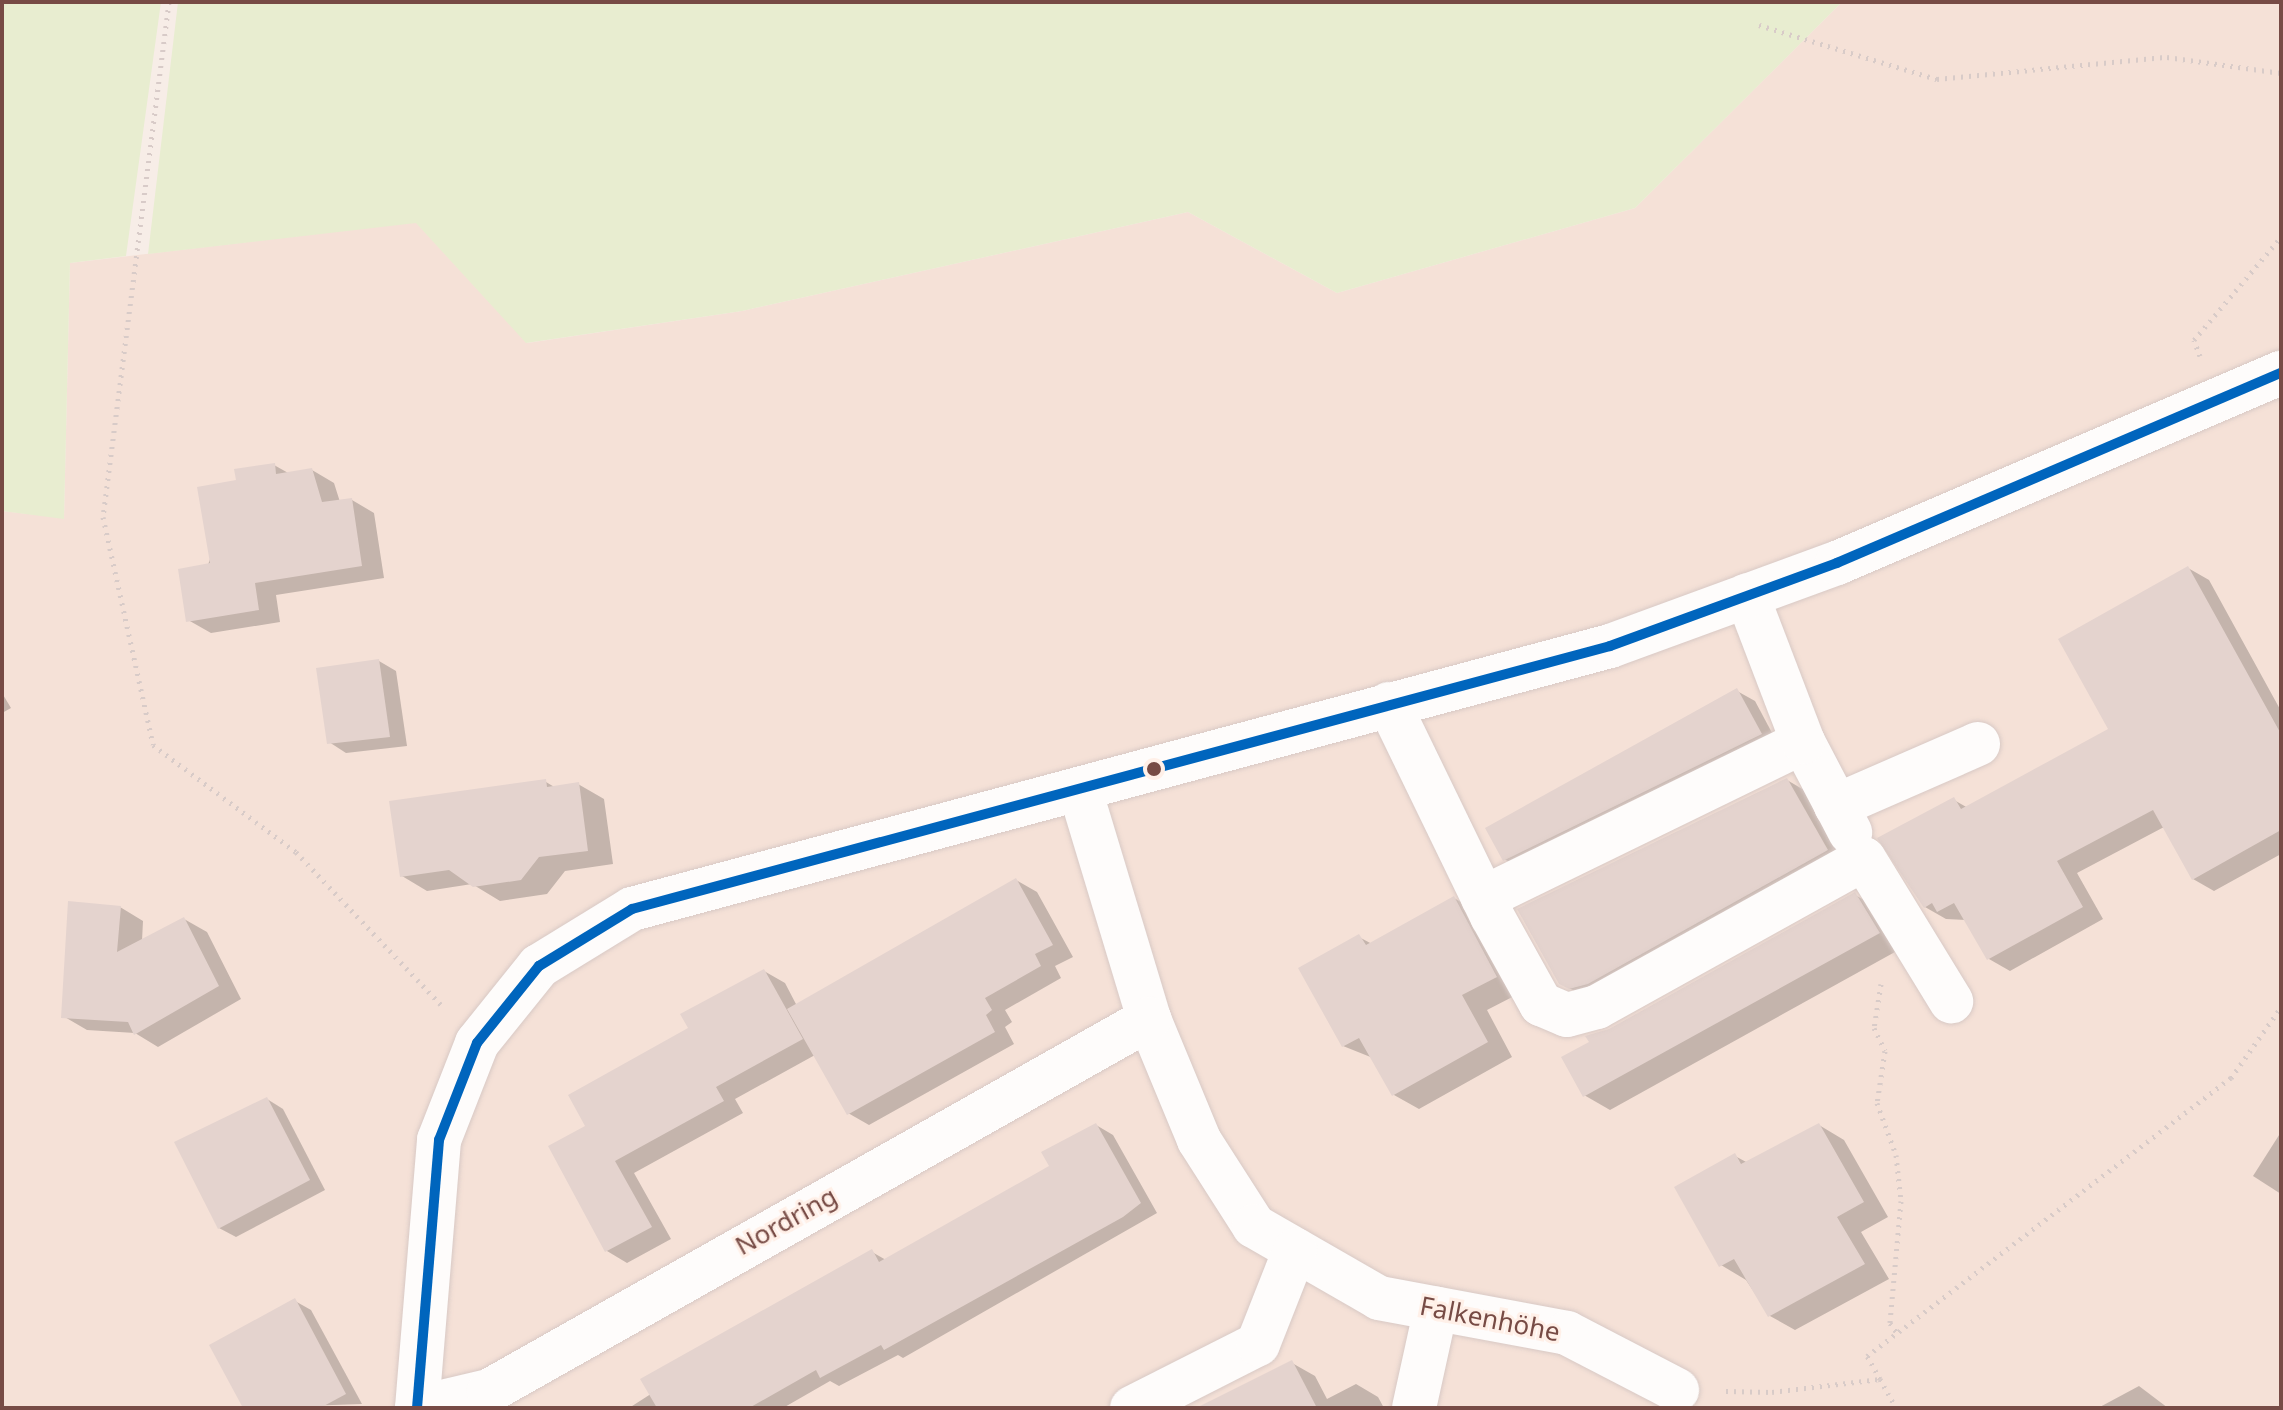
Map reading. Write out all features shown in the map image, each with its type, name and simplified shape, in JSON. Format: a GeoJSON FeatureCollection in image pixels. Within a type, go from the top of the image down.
{"type":"FeatureCollection","features":[{"type":"Feature","properties":{"kind":"street","name":"Nordring"},"geometry":{"type":"LineString","coordinates":[[1149,1019],[489,1391],[417,1408],[439,1140],[477,1043],[539,966],[632,909],[1610,646],[1837,563],[2281,373]]}},
{"type":"Feature","properties":{"kind":"street"},"geometry":{"type":"LineString","coordinates":[[1747,595],[1803,742],[1864,859],[1951,1001]]}},
{"type":"Feature","properties":{"kind":"street"},"geometry":{"type":"LineString","coordinates":[[1389,704],[1483,898],[1541,1004],[1567,1015],[1597,1007],[1864,859]]}},
{"type":"Feature","properties":{"kind":"street"},"geometry":{"type":"LineString","coordinates":[[1483,898],[1803,742]]}},
{"type":"Feature","properties":{"kind":"street"},"geometry":{"type":"LineString","coordinates":[[1836,806],[1978,744]]}},
{"type":"Feature","properties":{"kind":"street","name":"Falkenhöhe"},"geometry":{"type":"LineString","coordinates":[[1080,790],[1149,1019],[1207,1152],[1254,1226],[1379,1298],[1567,1333],[1677,1390]]}},
{"type":"Feature","properties":{"kind":"street"},"geometry":{"type":"LineString","coordinates":[[1132,1408],[1258,1344],[1295,1250]]}},
{"type":"Feature","properties":{"kind":"street"},"geometry":{"type":"LineString","coordinates":[[1414,1408],[1436,1308]]}},
{"type":"Feature","properties":{"kind":"path"},"geometry":{"type":"LineString","coordinates":[[169,2],[103,517],[153,745],[296,852],[477,1043]]}},
{"type":"Feature","properties":{"kind":"path"},"geometry":{"type":"LineString","coordinates":[[1759,25],[1937,79],[2167,57],[2281,73]]}},
{"type":"Feature","properties":{"kind":"path"},"geometry":{"type":"LineString","coordinates":[[2216,401],[2194,340],[2281,237]]}},
{"type":"Feature","properties":{"kind":"path"},"geometry":{"type":"LineString","coordinates":[[1894,907],[1874,1028],[1885,1051],[1878,1118],[1896,1155],[1901,1201],[1890,1323],[1897,1333]]}},
{"type":"Feature","properties":{"kind":"path"},"geometry":{"type":"LineString","coordinates":[[1893,1407],[1867,1356],[2231,1078],[2281,1007]]}},
{"type":"Feature","properties":{"kind":"path"},"geometry":{"type":"LineString","coordinates":[[1677,1390],[1772,1392],[1880,1379]]}},
{"type":"Feature","properties":{"kind":"shaded area"},"geometry":{"type":"Polygon","coordinates":[[[1842,2],[2281,2],[2281,1408],[2,1408],[2,511],[64,518],[70,263],[416,222],[527,343],[742,311],[1188,212],[1337,293],[1635,208],[1842,2]]]}},
{"type":"Feature","properties":{"kind":"green space"},"geometry":{"type":"Polygon","coordinates":[[[2,2],[161,2],[126,256],[70,263],[64,519],[2,511],[2,2]]]}},
{"type":"Feature","properties":{"kind":"green space"},"geometry":{"type":"Polygon","coordinates":[[[178,2],[1842,2],[1635,208],[1337,293],[1188,212],[742,311],[526,343],[416,223],[148,254],[178,2]]]}},
{"type":"Feature","properties":{"kind":"building"},"geometry":{"type":"Polygon","coordinates":[[[275,463],[276,474],[312,468],[322,502],[352,498],[362,566],[255,583],[259,610],[186,622],[178,569],[210,563],[197,487],[236,480],[234,469],[275,463]]]}},
{"type":"Feature","properties":{"kind":"building"},"geometry":{"type":"Polygon","coordinates":[[[2188,566],[2281,734],[2281,830],[2192,880],[2153,810],[2057,861],[2083,907],[1987,960],[1954,903],[1937,912],[1932,903],[1924,908],[1877,838],[1954,797],[1961,809],[2108,729],[2058,639],[2188,566]]]}},
{"type":"Feature","properties":{"kind":"building"},"geometry":{"type":"Polygon","coordinates":[[[379,659],[390,737],[327,744],[316,668],[379,659]]]}},
{"type":"Feature","properties":{"kind":"building"},"geometry":{"type":"Polygon","coordinates":[[[1737,688],[1762,734],[1503,861],[1485,828],[1737,688]]]}},
{"type":"Feature","properties":{"kind":"building"},"geometry":{"type":"Polygon","coordinates":[[[1787,778],[1828,850],[1588,984],[1569,989],[1559,984],[1517,909],[1787,778]]]}},
{"type":"Feature","properties":{"kind":"building"},"geometry":{"type":"Polygon","coordinates":[[[546,779],[547,787],[579,782],[588,851],[539,857],[521,880],[473,887],[449,870],[400,877],[389,801],[546,779]]]}},
{"type":"Feature","properties":{"kind":"building"},"geometry":{"type":"Polygon","coordinates":[[[1016,878],[1053,945],[1035,954],[1041,966],[985,998],[992,1010],[986,1015],[995,1032],[847,1115],[787,1009],[1016,878]]]}},
{"type":"Feature","properties":{"kind":"building"},"geometry":{"type":"Polygon","coordinates":[[[1855,892],[1880,933],[1583,1097],[1561,1057],[1589,1042],[1585,1036],[1609,1029],[1855,892]]]}},
{"type":"Feature","properties":{"kind":"building"},"geometry":{"type":"Polygon","coordinates":[[[1454,896],[1497,977],[1462,995],[1488,1042],[1392,1096],[1359,1038],[1342,1047],[1298,968],[1359,934],[1366,945],[1454,896]]]}},
{"type":"Feature","properties":{"kind":"building"},"geometry":{"type":"Polygon","coordinates":[[[68,901],[121,906],[117,952],[184,917],[219,986],[134,1035],[128,1022],[61,1018],[68,901]]]}},
{"type":"Feature","properties":{"kind":"building"},"geometry":{"type":"Polygon","coordinates":[[[764,969],[803,1039],[716,1087],[724,1101],[615,1161],[652,1227],[605,1252],[548,1146],[585,1126],[568,1095],[688,1028],[680,1014],[764,969]]]}},
{"type":"Feature","properties":{"kind":"building"},"geometry":{"type":"Polygon","coordinates":[[[267,1097],[310,1180],[218,1229],[174,1142],[267,1097]]]}},
{"type":"Feature","properties":{"kind":"building"},"geometry":{"type":"Polygon","coordinates":[[[1096,1123],[1141,1203],[1123,1217],[884,1350],[881,1345],[820,1378],[816,1370],[749,1408],[657,1408],[640,1379],[872,1249],[879,1262],[1049,1166],[1041,1152],[1096,1123]]]}},
{"type":"Feature","properties":{"kind":"building"},"geometry":{"type":"Polygon","coordinates":[[[1819,1123],[1864,1202],[1837,1217],[1865,1264],[1768,1317],[1734,1259],[1719,1267],[1674,1187],[1735,1153],[1741,1164],[1819,1123]]]}},
{"type":"Feature","properties":{"kind":"building"},"geometry":{"type":"Polygon","coordinates":[[[295,1298],[346,1394],[320,1408],[243,1408],[209,1345],[295,1298]]]}},
{"type":"Feature","properties":{"kind":"building"},"geometry":{"type":"Polygon","coordinates":[[[1292,1360],[1317,1408],[1196,1408],[1292,1360]]]}},
{"type":"Feature","properties":{"kind":"transit line"},"geometry":{"type":"LineString","coordinates":[[417,1408],[439,1140],[477,1043],[539,966],[632,909],[1610,646],[1837,563],[2281,373]]}}]}
